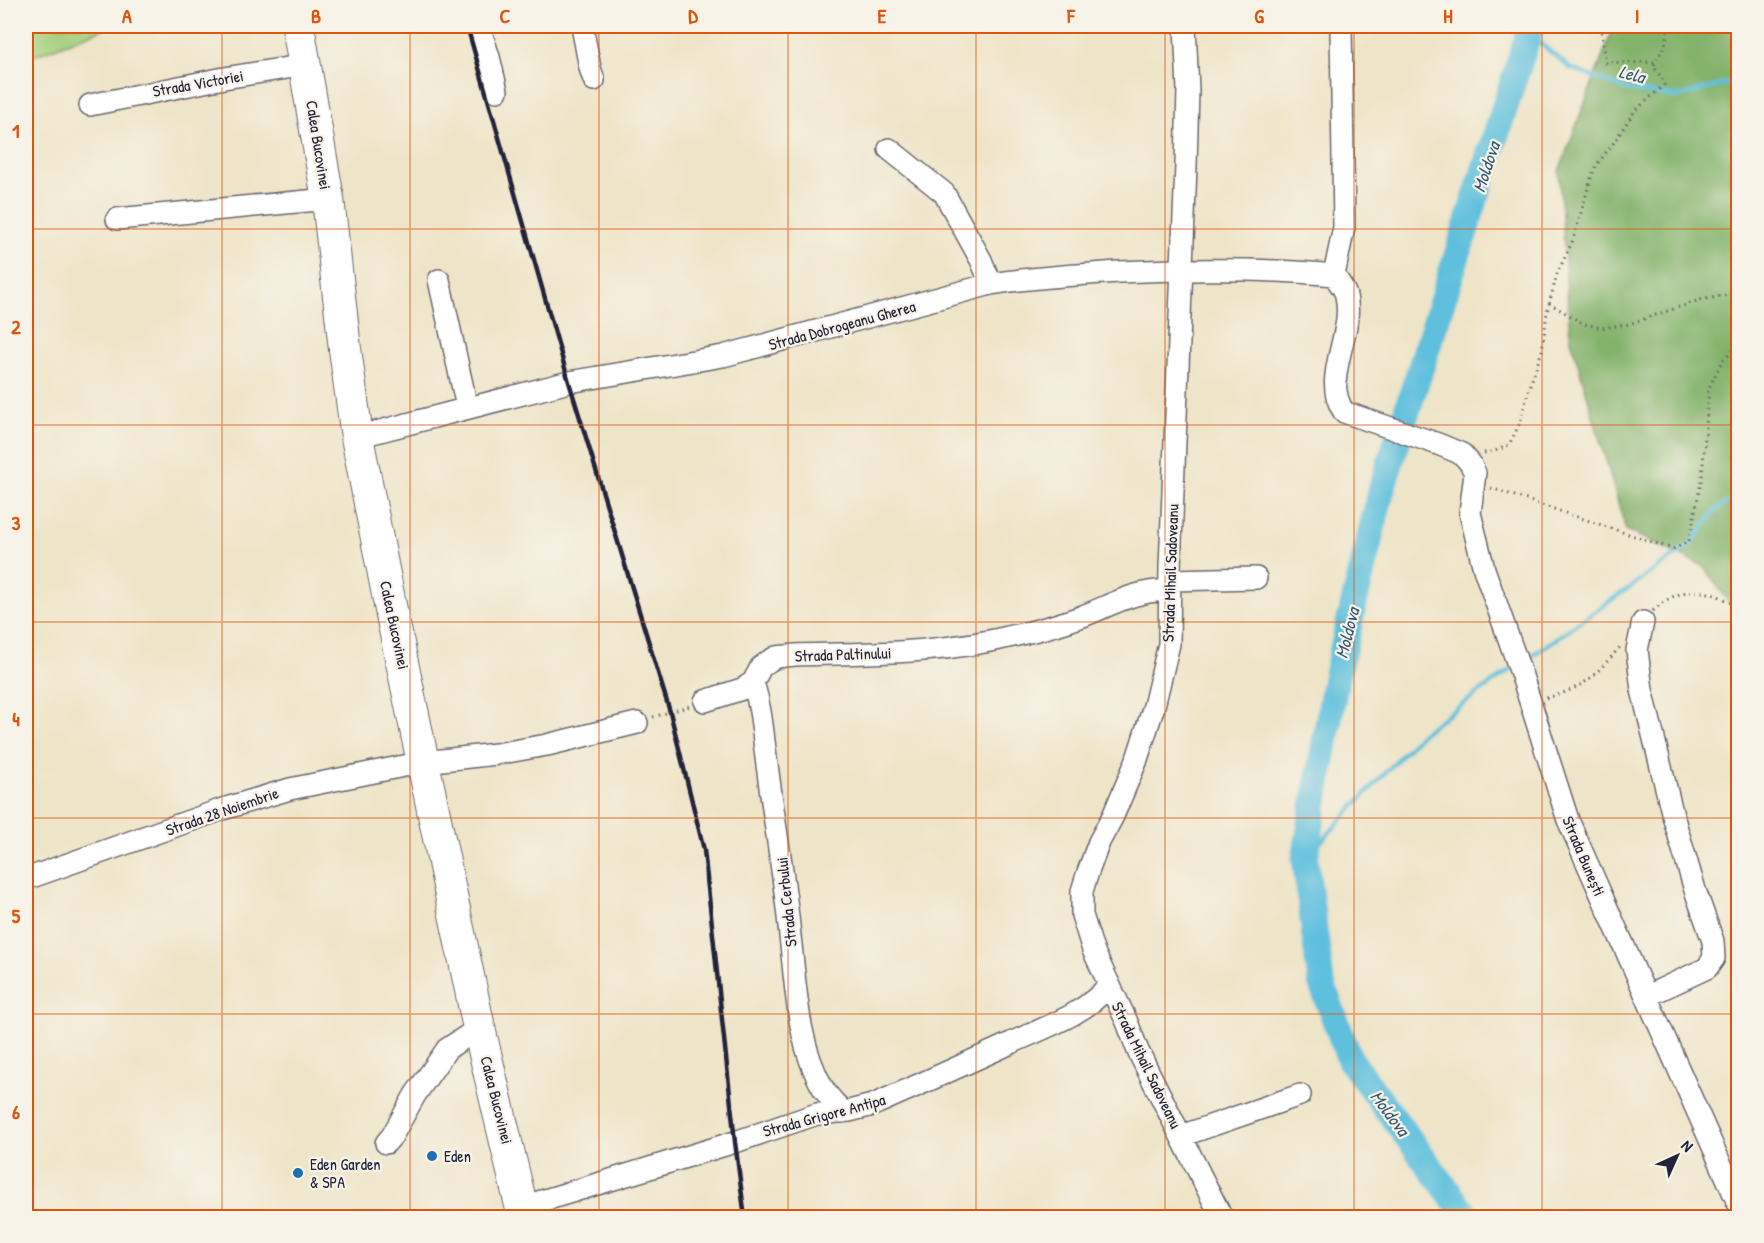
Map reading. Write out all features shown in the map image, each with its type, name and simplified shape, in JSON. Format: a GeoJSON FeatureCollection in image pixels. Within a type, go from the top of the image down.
{"type":"FeatureCollection","features":[{"type":"Feature","properties":{"kind":"highway","name":"Calea Bucovinei"},"geometry":{"type":"LineString","coordinates":[[298,26],[328,199],[357,437],[479,1028],[524,1212]]}},
{"type":"Feature","properties":{"kind":"street"},"geometry":{"type":"LineString","coordinates":[[479,26],[497,91]]}},
{"type":"Feature","properties":{"kind":"street"},"geometry":{"type":"LineString","coordinates":[[582,26],[594,80]]}},
{"type":"Feature","properties":{"kind":"street","name":"Strada Mihail Sadoveanu"},"geometry":{"type":"LineString","coordinates":[[1185,26],[1187,131],[1169,585],[1169,644],[1154,706],[1136,762],[1099,842],[1082,891],[1082,915],[1108,986],[1127,1022],[1138,1051],[1222,1218]]}},
{"type":"Feature","properties":{"kind":"street"},"geometry":{"type":"LineString","coordinates":[[1341,26],[1344,227],[1334,276],[1346,293],[1348,308],[1335,387],[1337,402],[1344,412],[1466,459]]}},
{"type":"Feature","properties":{"kind":"street","name":"Strada Victoriei"},"geometry":{"type":"LineString","coordinates":[[90,105],[224,78],[306,65]]}},
{"type":"Feature","properties":{"kind":"street"},"geometry":{"type":"LineString","coordinates":[[889,149],[944,193],[981,260],[991,284]]}},
{"type":"Feature","properties":{"kind":"street"},"geometry":{"type":"LineString","coordinates":[[117,219],[328,199]]}},
{"type":"Feature","properties":{"kind":"street","name":"Strada Dobrogeanu Gherea"},"geometry":{"type":"LineString","coordinates":[[357,437],[569,382],[723,356],[991,284],[1029,278],[1182,269],[1334,276]]}},
{"type":"Feature","properties":{"kind":"street"},"geometry":{"type":"LineString","coordinates":[[439,280],[467,407]]}},
{"type":"Feature","properties":{"kind":"street","name":"Strada Bunești"},"geometry":{"type":"LineString","coordinates":[[1466,459],[1475,473],[1470,513],[1477,543],[1568,820],[1738,1203]]}},
{"type":"Feature","properties":{"kind":"street","name":"Strada Paltinului"},"geometry":{"type":"LineString","coordinates":[[705,701],[742,689],[753,682],[761,667],[776,657],[917,652],[963,647],[1061,623],[1169,585],[1256,578]]}},
{"type":"Feature","properties":{"kind":"street"},"geometry":{"type":"LineString","coordinates":[[1643,622],[1637,650],[1642,690],[1672,812],[1713,941],[1714,958],[1707,968],[1647,996]]}},
{"type":"Feature","properties":{"kind":"street","name":"Strada Cerbului"},"geometry":{"type":"LineString","coordinates":[[753,682],[763,722],[796,985],[806,1044],[822,1086],[843,1112]]}},
{"type":"Feature","properties":{"kind":"street"},"geometry":{"type":"LineString","coordinates":[[424,762],[496,754],[547,745],[637,723]]}},
{"type":"Feature","properties":{"kind":"street","name":"Strada 28 Noiembrie"},"geometry":{"type":"LineString","coordinates":[[26,879],[267,795],[348,776],[424,762]]}},
{"type":"Feature","properties":{"kind":"street","name":"Strada Grigore Antipa"},"geometry":{"type":"LineString","coordinates":[[524,1212],[817,1114],[843,1112],[873,1105],[1043,1028],[1090,1003],[1099,997],[1108,986]]}},
{"type":"Feature","properties":{"kind":"street"},"geometry":{"type":"LineString","coordinates":[[386,1143],[415,1095],[447,1049],[479,1028]]}},
{"type":"Feature","properties":{"kind":"street"},"geometry":{"type":"LineString","coordinates":[[1181,1136],[1300,1095]]}},
{"type":"Feature","properties":{"kind":"path"},"geometry":{"type":"LineString","coordinates":[[1601,26],[1605,63],[1654,62]]}},
{"type":"Feature","properties":{"kind":"path"},"geometry":{"type":"LineString","coordinates":[[1466,459],[1509,445],[1517,429],[1542,351],[1549,303],[1560,265],[1573,240],[1592,175],[1597,164],[1634,112],[1664,85],[1664,81],[1655,70],[1654,62],[1665,46],[1669,26]]}},
{"type":"Feature","properties":{"kind":"path"},"geometry":{"type":"LineString","coordinates":[[1549,303],[1584,324],[1602,328],[1629,324],[1700,300],[1738,293]]}},
{"type":"Feature","properties":{"kind":"path"},"geometry":{"type":"LineString","coordinates":[[1473,494],[1490,488],[1673,549],[1689,541],[1702,477],[1709,388],[1722,362],[1737,347]]}},
{"type":"Feature","properties":{"kind":"path"},"geometry":{"type":"LineString","coordinates":[[637,723],[705,701]]}},
{"type":"Feature","properties":{"kind":"green space"},"geometry":{"type":"Polygon","coordinates":[[[26,26],[111,26],[26,59],[26,26]]]}},
{"type":"Feature","properties":{"kind":"green space"},"geometry":{"type":"Polygon","coordinates":[[[1614,26],[1738,26],[1738,120],[1736,120],[1738,146],[1738,615],[1703,566],[1626,530],[1570,336],[1559,171],[1614,26]]]}},
{"type":"Feature","properties":{"kind":"waterway","name":"Moldova"},"geometry":{"type":"LineString","coordinates":[[1468,1218],[1350,1060],[1321,982],[1305,859],[1336,678],[1381,491],[1531,26]]}},
{"type":"Feature","properties":{"kind":"waterway","name":"Lela"},"geometry":{"type":"LineString","coordinates":[[1530,35],[1570,68],[1628,90],[1677,97],[1738,80]]}},
{"type":"Feature","properties":{"kind":"waterway"},"geometry":{"type":"LineString","coordinates":[[1524,661],[1689,546],[1717,509],[1738,495]]}},
{"type":"Feature","properties":{"kind":"waterway"},"geometry":{"type":"LineString","coordinates":[[1305,859],[1422,733],[1512,669]]}},
{"type":"Feature","properties":{"kind":"railway"},"geometry":{"type":"LineString","coordinates":[[467,26],[569,382],[670,712],[704,850],[745,1218]]}},
{"type":"Feature","properties":{"kind":"place","name":"Eden"},"geometry":{"type":"Point","coordinates":[432,1156]}},
{"type":"Feature","properties":{"kind":"place","name":"Eden Garden & SPA"},"geometry":{"type":"Point","coordinates":[298,1173]}}]}
